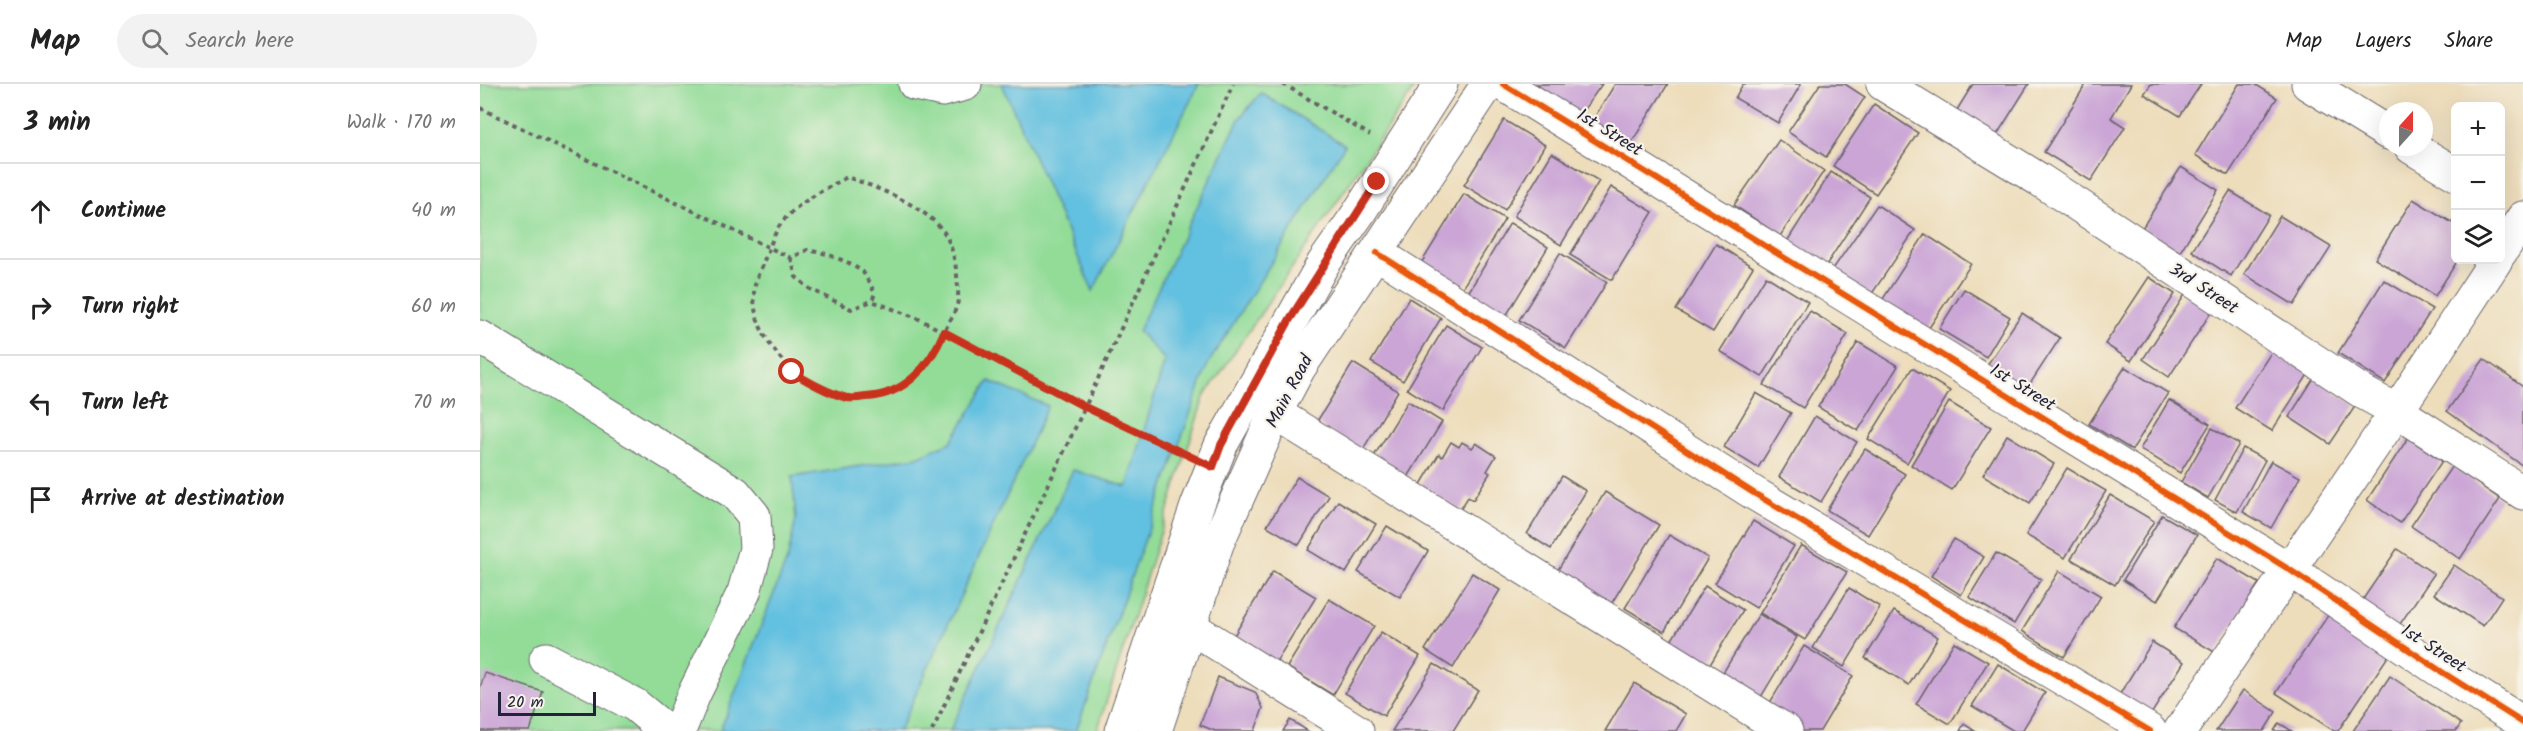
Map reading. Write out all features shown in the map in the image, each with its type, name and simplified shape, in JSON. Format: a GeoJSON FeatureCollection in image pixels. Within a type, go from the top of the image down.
{"type":"FeatureCollection","features":[{"type":"Feature","properties":{"kind":"street"},"geometry":{"type":"LineString","coordinates":[[915,84],[942,90],[965,84]]}},
{"type":"Feature","properties":{"kind":"street"},"geometry":{"type":"LineString","coordinates":[[1121,731],[1197,506],[1221,445],[1296,310],[1441,84]]}},
{"type":"Feature","properties":{"kind":"street","name":"Main Road"},"geometry":{"type":"LineString","coordinates":[[1155,731],[1217,544],[1275,413],[1299,368],[1488,84]]}},
{"type":"Feature","properties":{"kind":"street","name":"1st Street"},"geometry":{"type":"LineString","coordinates":[[1503,84],[2290,570],[2442,672],[2523,723]]}},
{"type":"Feature","properties":{"kind":"street","name":"3rd Street"},"geometry":{"type":"LineString","coordinates":[[1883,84],[2040,180],[2364,393],[2397,411],[2523,493]]}},
{"type":"Feature","properties":{"kind":"street"},"geometry":{"type":"LineString","coordinates":[[2308,84],[2379,127]]}},
{"type":"Feature","properties":{"kind":"street"},"geometry":{"type":"LineString","coordinates":[[2426,156],[2451,171]]}},
{"type":"Feature","properties":{"kind":"street"},"geometry":{"type":"LineString","coordinates":[[2505,205],[2523,217],[2505,245]]}},
{"type":"Feature","properties":{"kind":"street"},"geometry":{"type":"LineString","coordinates":[[1377,253],[1752,492],[2150,731]]}},
{"type":"Feature","properties":{"kind":"street"},"geometry":{"type":"LineString","coordinates":[[2180,731],[2397,411],[2493,264]]}},
{"type":"Feature","properties":{"kind":"street"},"geometry":{"type":"LineString","coordinates":[[480,337],[735,493],[754,516],[756,549],[744,592],[694,693],[679,731]]}},
{"type":"Feature","properties":{"kind":"street"},"geometry":{"type":"LineString","coordinates":[[1275,413],[1786,731]]}},
{"type":"Feature","properties":{"kind":"street"},"geometry":{"type":"LineString","coordinates":[[1189,626],[1356,731]]}},
{"type":"Feature","properties":{"kind":"street"},"geometry":{"type":"LineString","coordinates":[[546,659],[635,705],[658,724],[657,731]]}},
{"type":"Feature","properties":{"kind":"path"},"geometry":{"type":"LineString","coordinates":[[932,731],[1085,407],[1233,84]]}},
{"type":"Feature","properties":{"kind":"path"},"geometry":{"type":"LineString","coordinates":[[1283,84],[1398,150]]}},
{"type":"Feature","properties":{"kind":"path"},"geometry":{"type":"LineString","coordinates":[[480,108],[791,258],[796,277],[810,289],[851,309],[872,300],[875,293],[863,272],[849,263],[827,254],[807,250],[791,258]]}},
{"type":"Feature","properties":{"kind":"path"},"geometry":{"type":"LineString","coordinates":[[847,177],[884,190],[916,208],[944,231],[954,254],[958,300],[944,332],[938,347],[923,369],[906,385],[888,393],[849,398],[820,387],[792,372],[762,335],[757,319],[754,292],[782,223],[804,201],[847,177]]}},
{"type":"Feature","properties":{"kind":"path"},"geometry":{"type":"LineString","coordinates":[[872,300],[917,318],[1085,407],[1213,467]]}},
{"type":"Feature","properties":{"kind":"green space"},"geometry":{"type":"Polygon","coordinates":[[[480,84],[1417,84],[1204,397],[1097,731],[480,731],[480,84]]]}},
{"type":"Feature","properties":{"kind":"water"},"geometry":{"type":"Polygon","coordinates":[[[1002,84],[1199,84],[1093,291],[1002,84]]]}},
{"type":"Feature","properties":{"kind":"water"},"geometry":{"type":"Polygon","coordinates":[[[1261,93],[1345,145],[1208,364],[1076,731],[950,731],[1073,470],[1127,487],[1165,360],[1138,331],[1239,119],[1261,93]]]}},
{"type":"Feature","properties":{"kind":"water"},"geometry":{"type":"Polygon","coordinates":[[[989,381],[1048,406],[899,731],[720,731],[788,557],[796,519],[792,477],[917,457],[951,442],[989,381]]]}},
{"type":"Feature","properties":{"kind":"building"},"geometry":{"type":"Polygon","coordinates":[[[1536,84],[1602,84],[1580,115],[1536,84]]]}},
{"type":"Feature","properties":{"kind":"building"},"geometry":{"type":"Polygon","coordinates":[[[1615,84],[1668,84],[1627,150],[1589,126],[1615,84]]]}},
{"type":"Feature","properties":{"kind":"building"},"geometry":{"type":"Polygon","coordinates":[[[1743,84],[1801,84],[1778,123],[1735,98],[1743,84]]]}},
{"type":"Feature","properties":{"kind":"building"},"geometry":{"type":"Polygon","coordinates":[[[1820,84],[1845,84],[1865,97],[1826,157],[1788,132],[1820,84]]]}},
{"type":"Feature","properties":{"kind":"building"},"geometry":{"type":"Polygon","coordinates":[[[1973,84],[2029,84],[1995,138],[1955,113],[1973,84]]]}},
{"type":"Feature","properties":{"kind":"building"},"geometry":{"type":"Polygon","coordinates":[[[2086,84],[2131,84],[2111,118],[2125,127],[2091,181],[2044,152],[2086,84]]]}},
{"type":"Feature","properties":{"kind":"building"},"geometry":{"type":"Polygon","coordinates":[[[2151,84],[2201,84],[2180,116],[2144,94],[2151,84]]]}},
{"type":"Feature","properties":{"kind":"building"},"geometry":{"type":"Polygon","coordinates":[[[2239,84],[2255,84],[2277,98],[2228,175],[2195,155],[2239,84]]]}},
{"type":"Feature","properties":{"kind":"building"},"geometry":{"type":"Polygon","coordinates":[[[1874,104],[1918,133],[1876,194],[1833,166],[1874,104]]]}},
{"type":"Feature","properties":{"kind":"building"},"geometry":{"type":"Polygon","coordinates":[[[1504,120],[1545,145],[1505,210],[1464,185],[1504,120]]]}},
{"type":"Feature","properties":{"kind":"building"},"geometry":{"type":"Polygon","coordinates":[[[1779,140],[1824,171],[1780,236],[1734,205],[1779,140]]]}},
{"type":"Feature","properties":{"kind":"building"},"geometry":{"type":"Polygon","coordinates":[[[1552,153],[1599,181],[1561,245],[1514,216],[1552,153]]]}},
{"type":"Feature","properties":{"kind":"building"},"geometry":{"type":"Polygon","coordinates":[[[2181,167],[2218,190],[2180,252],[2142,228],[2181,167]]]}},
{"type":"Feature","properties":{"kind":"building"},"geometry":{"type":"Polygon","coordinates":[[[1831,172],[1870,197],[1825,267],[1786,243],[1831,172]]]}},
{"type":"Feature","properties":{"kind":"building"},"geometry":{"type":"Polygon","coordinates":[[[1611,187],[1653,212],[1612,280],[1570,255],[1611,187]]]}},
{"type":"Feature","properties":{"kind":"building"},"geometry":{"type":"Polygon","coordinates":[[[2230,191],[2269,215],[2231,276],[2192,251],[2230,191]]]}},
{"type":"Feature","properties":{"kind":"building"},"geometry":{"type":"Polygon","coordinates":[[[1464,194],[1505,219],[1461,290],[1420,265],[1464,194]]]}},
{"type":"Feature","properties":{"kind":"building"},"geometry":{"type":"Polygon","coordinates":[[[2413,199],[2451,222],[2451,264],[2455,264],[2435,296],[2375,259],[2413,199]]]}},
{"type":"Feature","properties":{"kind":"building"},"geometry":{"type":"Polygon","coordinates":[[[1877,205],[1915,230],[1869,298],[1831,272],[1877,205]]]}},
{"type":"Feature","properties":{"kind":"building"},"geometry":{"type":"Polygon","coordinates":[[[2280,216],[2331,247],[2294,305],[2244,274],[2280,216]]]}},
{"type":"Feature","properties":{"kind":"building"},"geometry":{"type":"Polygon","coordinates":[[[1510,223],[1548,247],[1506,316],[1468,293],[1510,223]]]}},
{"type":"Feature","properties":{"kind":"building"},"geometry":{"type":"Polygon","coordinates":[[[1925,234],[1971,264],[1925,334],[1879,305],[1925,234]]]}},
{"type":"Feature","properties":{"kind":"building"},"geometry":{"type":"Polygon","coordinates":[[[1716,244],[1753,267],[1713,332],[1676,310],[1716,244]]]}},
{"type":"Feature","properties":{"kind":"building"},"geometry":{"type":"Polygon","coordinates":[[[1560,253],[1607,282],[1566,348],[1519,320],[1560,253]]]}},
{"type":"Feature","properties":{"kind":"building"},"geometry":{"type":"Polygon","coordinates":[[[1766,276],[1808,302],[1762,377],[1720,351],[1766,276]]]}},
{"type":"Feature","properties":{"kind":"building"},"geometry":{"type":"Polygon","coordinates":[[[2149,277],[2175,294],[2131,361],[2105,344],[2149,277]]]}},
{"type":"Feature","properties":{"kind":"building"},"geometry":{"type":"Polygon","coordinates":[[[2384,280],[2432,309],[2385,383],[2338,353],[2384,280]]]}},
{"type":"Feature","properties":{"kind":"building"},"geometry":{"type":"Polygon","coordinates":[[[1964,289],[2010,317],[1986,357],[1939,329],[1964,289]]]}},
{"type":"Feature","properties":{"kind":"building"},"geometry":{"type":"Polygon","coordinates":[[[2186,293],[2212,311],[2169,377],[2143,359],[2186,293]]]}},
{"type":"Feature","properties":{"kind":"building"},"geometry":{"type":"Polygon","coordinates":[[[1409,298],[1441,318],[1403,381],[1371,362],[1409,298]]]}},
{"type":"Feature","properties":{"kind":"building"},"geometry":{"type":"Polygon","coordinates":[[[1810,311],[1848,334],[1803,408],[1764,385],[1810,311]]]}},
{"type":"Feature","properties":{"kind":"building"},"geometry":{"type":"Polygon","coordinates":[[[2022,313],[2060,338],[2026,390],[1987,365],[2022,313]]]}},
{"type":"Feature","properties":{"kind":"building"},"geometry":{"type":"Polygon","coordinates":[[[1446,325],[1482,347],[1443,411],[1407,389],[1446,325]]]}},
{"type":"Feature","properties":{"kind":"building"},"geometry":{"type":"Polygon","coordinates":[[[1858,342],[1898,366],[1858,431],[1818,407],[1858,342]]]}},
{"type":"Feature","properties":{"kind":"building"},"geometry":{"type":"Polygon","coordinates":[[[2272,351],[2309,373],[2272,431],[2235,408],[2272,351]]]}},
{"type":"Feature","properties":{"kind":"building"},"geometry":{"type":"Polygon","coordinates":[[[2484,359],[2523,387],[2523,466],[2447,411],[2484,359]]]}},
{"type":"Feature","properties":{"kind":"building"},"geometry":{"type":"Polygon","coordinates":[[[1353,363],[1398,391],[1362,451],[1316,423],[1353,363]]]}},
{"type":"Feature","properties":{"kind":"building"},"geometry":{"type":"Polygon","coordinates":[[[2125,367],[2168,393],[2132,450],[2089,424],[2125,367]]]}},
{"type":"Feature","properties":{"kind":"building"},"geometry":{"type":"Polygon","coordinates":[[[1912,368],[1950,391],[1907,463],[1868,439],[1912,368]]]}},
{"type":"Feature","properties":{"kind":"building"},"geometry":{"type":"Polygon","coordinates":[[[2314,378],[2356,405],[2330,444],[2289,417],[2314,378]]]}},
{"type":"Feature","properties":{"kind":"building"},"geometry":{"type":"Polygon","coordinates":[[[1756,393],[1791,413],[1758,468],[1724,447],[1756,393]]]}},
{"type":"Feature","properties":{"kind":"building"},"geometry":{"type":"Polygon","coordinates":[[[2169,400],[2210,424],[2180,473],[2140,449],[2169,400]]]}},
{"type":"Feature","properties":{"kind":"building"},"geometry":{"type":"Polygon","coordinates":[[[1408,401],[1442,422],[1408,477],[1374,456],[1408,401]]]}},
{"type":"Feature","properties":{"kind":"building"},"geometry":{"type":"Polygon","coordinates":[[[1949,402],[1991,427],[1952,490],[1911,465],[1949,402]]]}},
{"type":"Feature","properties":{"kind":"building"},"geometry":{"type":"Polygon","coordinates":[[[1815,416],[1857,442],[1821,502],[1779,477],[1815,416]]]}},
{"type":"Feature","properties":{"kind":"building"},"geometry":{"type":"Polygon","coordinates":[[[2212,428],[2239,444],[2208,498],[2181,482],[2212,428]]]}},
{"type":"Feature","properties":{"kind":"building"},"geometry":{"type":"Polygon","coordinates":[[[2007,435],[2054,464],[2030,503],[1983,475],[2007,435]]]}},
{"type":"Feature","properties":{"kind":"building"},"geometry":{"type":"Polygon","coordinates":[[[2408,438],[2442,461],[2400,523],[2367,500],[2408,438]]]}},
{"type":"Feature","properties":{"kind":"building"},"geometry":{"type":"Polygon","coordinates":[[[1451,442],[1459,447],[1462,442],[1472,448],[1476,443],[1496,456],[1487,471],[1490,473],[1473,500],[1468,497],[1460,510],[1420,486],[1439,454],[1442,457],[1451,442]]]}},
{"type":"Feature","properties":{"kind":"building"},"geometry":{"type":"Polygon","coordinates":[[[2243,448],[2265,460],[2237,512],[2215,500],[2243,448]]]}},
{"type":"Feature","properties":{"kind":"building"},"geometry":{"type":"Polygon","coordinates":[[[1865,449],[1905,474],[1868,535],[1827,510],[1865,449]]]}},
{"type":"Feature","properties":{"kind":"building"},"geometry":{"type":"Polygon","coordinates":[[[2271,461],[2300,477],[2271,528],[2243,512],[2271,461]]]}},
{"type":"Feature","properties":{"kind":"building"},"geometry":{"type":"Polygon","coordinates":[[[2452,466],[2500,499],[2460,559],[2411,526],[2452,466]]]}},
{"type":"Feature","properties":{"kind":"building"},"geometry":{"type":"Polygon","coordinates":[[[2067,468],[2106,491],[2065,558],[2026,535],[2067,468]]]}},
{"type":"Feature","properties":{"kind":"building"},"geometry":{"type":"Polygon","coordinates":[[[1562,476],[1586,491],[1551,549],[1527,534],[1562,476]]]}},
{"type":"Feature","properties":{"kind":"building"},"geometry":{"type":"Polygon","coordinates":[[[1297,477],[1329,496],[1299,545],[1267,526],[1297,477]]]}},
{"type":"Feature","properties":{"kind":"building"},"geometry":{"type":"Polygon","coordinates":[[[1605,492],[1659,525],[1610,606],[1556,573],[1605,492]]]}},
{"type":"Feature","properties":{"kind":"building"},"geometry":{"type":"Polygon","coordinates":[[[2110,495],[2154,521],[2115,585],[2071,559],[2110,495]]]}},
{"type":"Feature","properties":{"kind":"building"},"geometry":{"type":"Polygon","coordinates":[[[1338,501],[1376,524],[1346,573],[1308,550],[1338,501]]]}},
{"type":"Feature","properties":{"kind":"building"},"geometry":{"type":"Polygon","coordinates":[[[2162,515],[2197,535],[2157,601],[2123,580],[2162,515]]]}},
{"type":"Feature","properties":{"kind":"building"},"geometry":{"type":"Polygon","coordinates":[[[1753,521],[1794,546],[1756,608],[1715,583],[1753,521]]]}},
{"type":"Feature","properties":{"kind":"building"},"geometry":{"type":"Polygon","coordinates":[[[1387,526],[1428,551],[1400,597],[1358,572],[1387,526]]]}},
{"type":"Feature","properties":{"kind":"building"},"geometry":{"type":"Polygon","coordinates":[[[1669,535],[1708,558],[1664,632],[1625,608],[1669,535]]]}},
{"type":"Feature","properties":{"kind":"building"},"geometry":{"type":"Polygon","coordinates":[[[1954,539],[1984,557],[1961,595],[1931,576],[1954,539]]]}},
{"type":"Feature","properties":{"kind":"building"},"geometry":{"type":"Polygon","coordinates":[[[1801,545],[1847,572],[1805,640],[1760,613],[1801,545]]]}},
{"type":"Feature","properties":{"kind":"building"},"geometry":{"type":"Polygon","coordinates":[[[2397,549],[2434,574],[2396,630],[2359,605],[2397,549]]]}},
{"type":"Feature","properties":{"kind":"building"},"geometry":{"type":"Polygon","coordinates":[[[1996,553],[2041,579],[2014,624],[1969,597],[1996,553]]]}},
{"type":"Feature","properties":{"kind":"building"},"geometry":{"type":"Polygon","coordinates":[[[2217,558],[2259,583],[2216,653],[2174,628],[2217,558]]]}},
{"type":"Feature","properties":{"kind":"building"},"geometry":{"type":"Polygon","coordinates":[[[2454,565],[2502,597],[2483,626],[2434,594],[2454,565]]]}},
{"type":"Feature","properties":{"kind":"building"},"geometry":{"type":"Polygon","coordinates":[[[1273,571],[1316,597],[1276,662],[1233,637],[1273,571]]]}},
{"type":"Feature","properties":{"kind":"building"},"geometry":{"type":"Polygon","coordinates":[[[2059,571],[2101,596],[2064,657],[2022,631],[2059,571]]]}},
{"type":"Feature","properties":{"kind":"building"},"geometry":{"type":"Polygon","coordinates":[[[1472,573],[1500,590],[1453,668],[1425,650],[1472,573]]]}},
{"type":"Feature","properties":{"kind":"building"},"geometry":{"type":"Polygon","coordinates":[[[1705,586],[1743,610],[1705,673],[1666,649],[1705,586]]]}},
{"type":"Feature","properties":{"kind":"building"},"geometry":{"type":"Polygon","coordinates":[[[1849,588],[1880,607],[1844,667],[1813,648],[1849,588]]]}},
{"type":"Feature","properties":{"kind":"building"},"geometry":{"type":"Polygon","coordinates":[[[1329,599],[1374,626],[1333,695],[1287,667],[1329,599]]]}},
{"type":"Feature","properties":{"kind":"building"},"geometry":{"type":"Polygon","coordinates":[[[2333,608],[2393,649],[2338,731],[2334,731],[2276,693],[2333,608]]]}},
{"type":"Feature","properties":{"kind":"building"},"geometry":{"type":"Polygon","coordinates":[[[1894,611],[1938,637],[1909,685],[1865,658],[1894,611]]]}},
{"type":"Feature","properties":{"kind":"building"},"geometry":{"type":"Polygon","coordinates":[[[1759,614],[1797,637],[1755,707],[1716,684],[1759,614]]]}},
{"type":"Feature","properties":{"kind":"building"},"geometry":{"type":"Polygon","coordinates":[[[1381,632],[1420,656],[1384,716],[1345,693],[1381,632]]]}},
{"type":"Feature","properties":{"kind":"building"},"geometry":{"type":"Polygon","coordinates":[[[1954,642],[1988,662],[1950,724],[1916,704],[1954,642]]]}},
{"type":"Feature","properties":{"kind":"building"},"geometry":{"type":"Polygon","coordinates":[[[2152,642],[2184,662],[2150,716],[2118,697],[2152,642]]]}},
{"type":"Feature","properties":{"kind":"building"},"geometry":{"type":"Polygon","coordinates":[[[1804,646],[1853,676],[1820,731],[1799,731],[1765,711],[1804,646]]]}},
{"type":"Feature","properties":{"kind":"building"},"geometry":{"type":"Polygon","coordinates":[[[1434,664],[1478,690],[1453,731],[1392,731],[1434,664]]]}},
{"type":"Feature","properties":{"kind":"building"},"geometry":{"type":"Polygon","coordinates":[[[1998,664],[2045,693],[2022,731],[2014,731],[1972,706],[1998,664]]]}},
{"type":"Feature","properties":{"kind":"building"},"geometry":{"type":"Polygon","coordinates":[[[485,673],[543,692],[530,731],[480,731],[480,688],[485,673]]]}},
{"type":"Feature","properties":{"kind":"building"},"geometry":{"type":"Polygon","coordinates":[[[2390,676],[2461,724],[2456,731],[2353,731],[2390,676]]]}},
{"type":"Feature","properties":{"kind":"building"},"geometry":{"type":"Polygon","coordinates":[[[1218,677],[1255,692],[1263,708],[1255,731],[1215,731],[1200,725],[1218,677]]]}},
{"type":"Feature","properties":{"kind":"building"},"geometry":{"type":"Polygon","coordinates":[[[1634,683],[1686,714],[1676,731],[1605,731],[1634,683]]]}},
{"type":"Feature","properties":{"kind":"building"},"geometry":{"type":"Polygon","coordinates":[[[2243,690],[2276,712],[2264,731],[2216,731],[2243,690]]]}},
{"type":"Feature","properties":{"kind":"building"},"geometry":{"type":"Polygon","coordinates":[[[1290,720],[1308,731],[1283,731],[1290,720]]]}},
{"type":"Feature","properties":{"kind":"building"},"geometry":{"type":"Polygon","coordinates":[[[2279,723],[2292,731],[2274,731],[2279,723]]]}},
{"type":"Feature","properties":{"kind":"building"},"geometry":{"type":"Polygon","coordinates":[[[1964,724],[1975,731],[1960,731],[1964,724]]]}},
{"type":"Feature","properties":{"kind":"cycle path"},"geometry":{"type":"LineString","coordinates":[[1503,84],[2290,570],[2442,672],[2523,723]]}},
{"type":"Feature","properties":{"kind":"cycle path"},"geometry":{"type":"LineString","coordinates":[[1377,253],[1752,492],[2150,731]]}},
{"type":"Feature","properties":{"kind":"route"},"geometry":{"type":"LineString","coordinates":[[792,372],[820,387],[849,398],[871,397],[888,393],[906,385],[923,369],[938,347],[944,332],[1085,407],[1213,467],[1221,445],[1290,319],[1377,182]]}}]}
